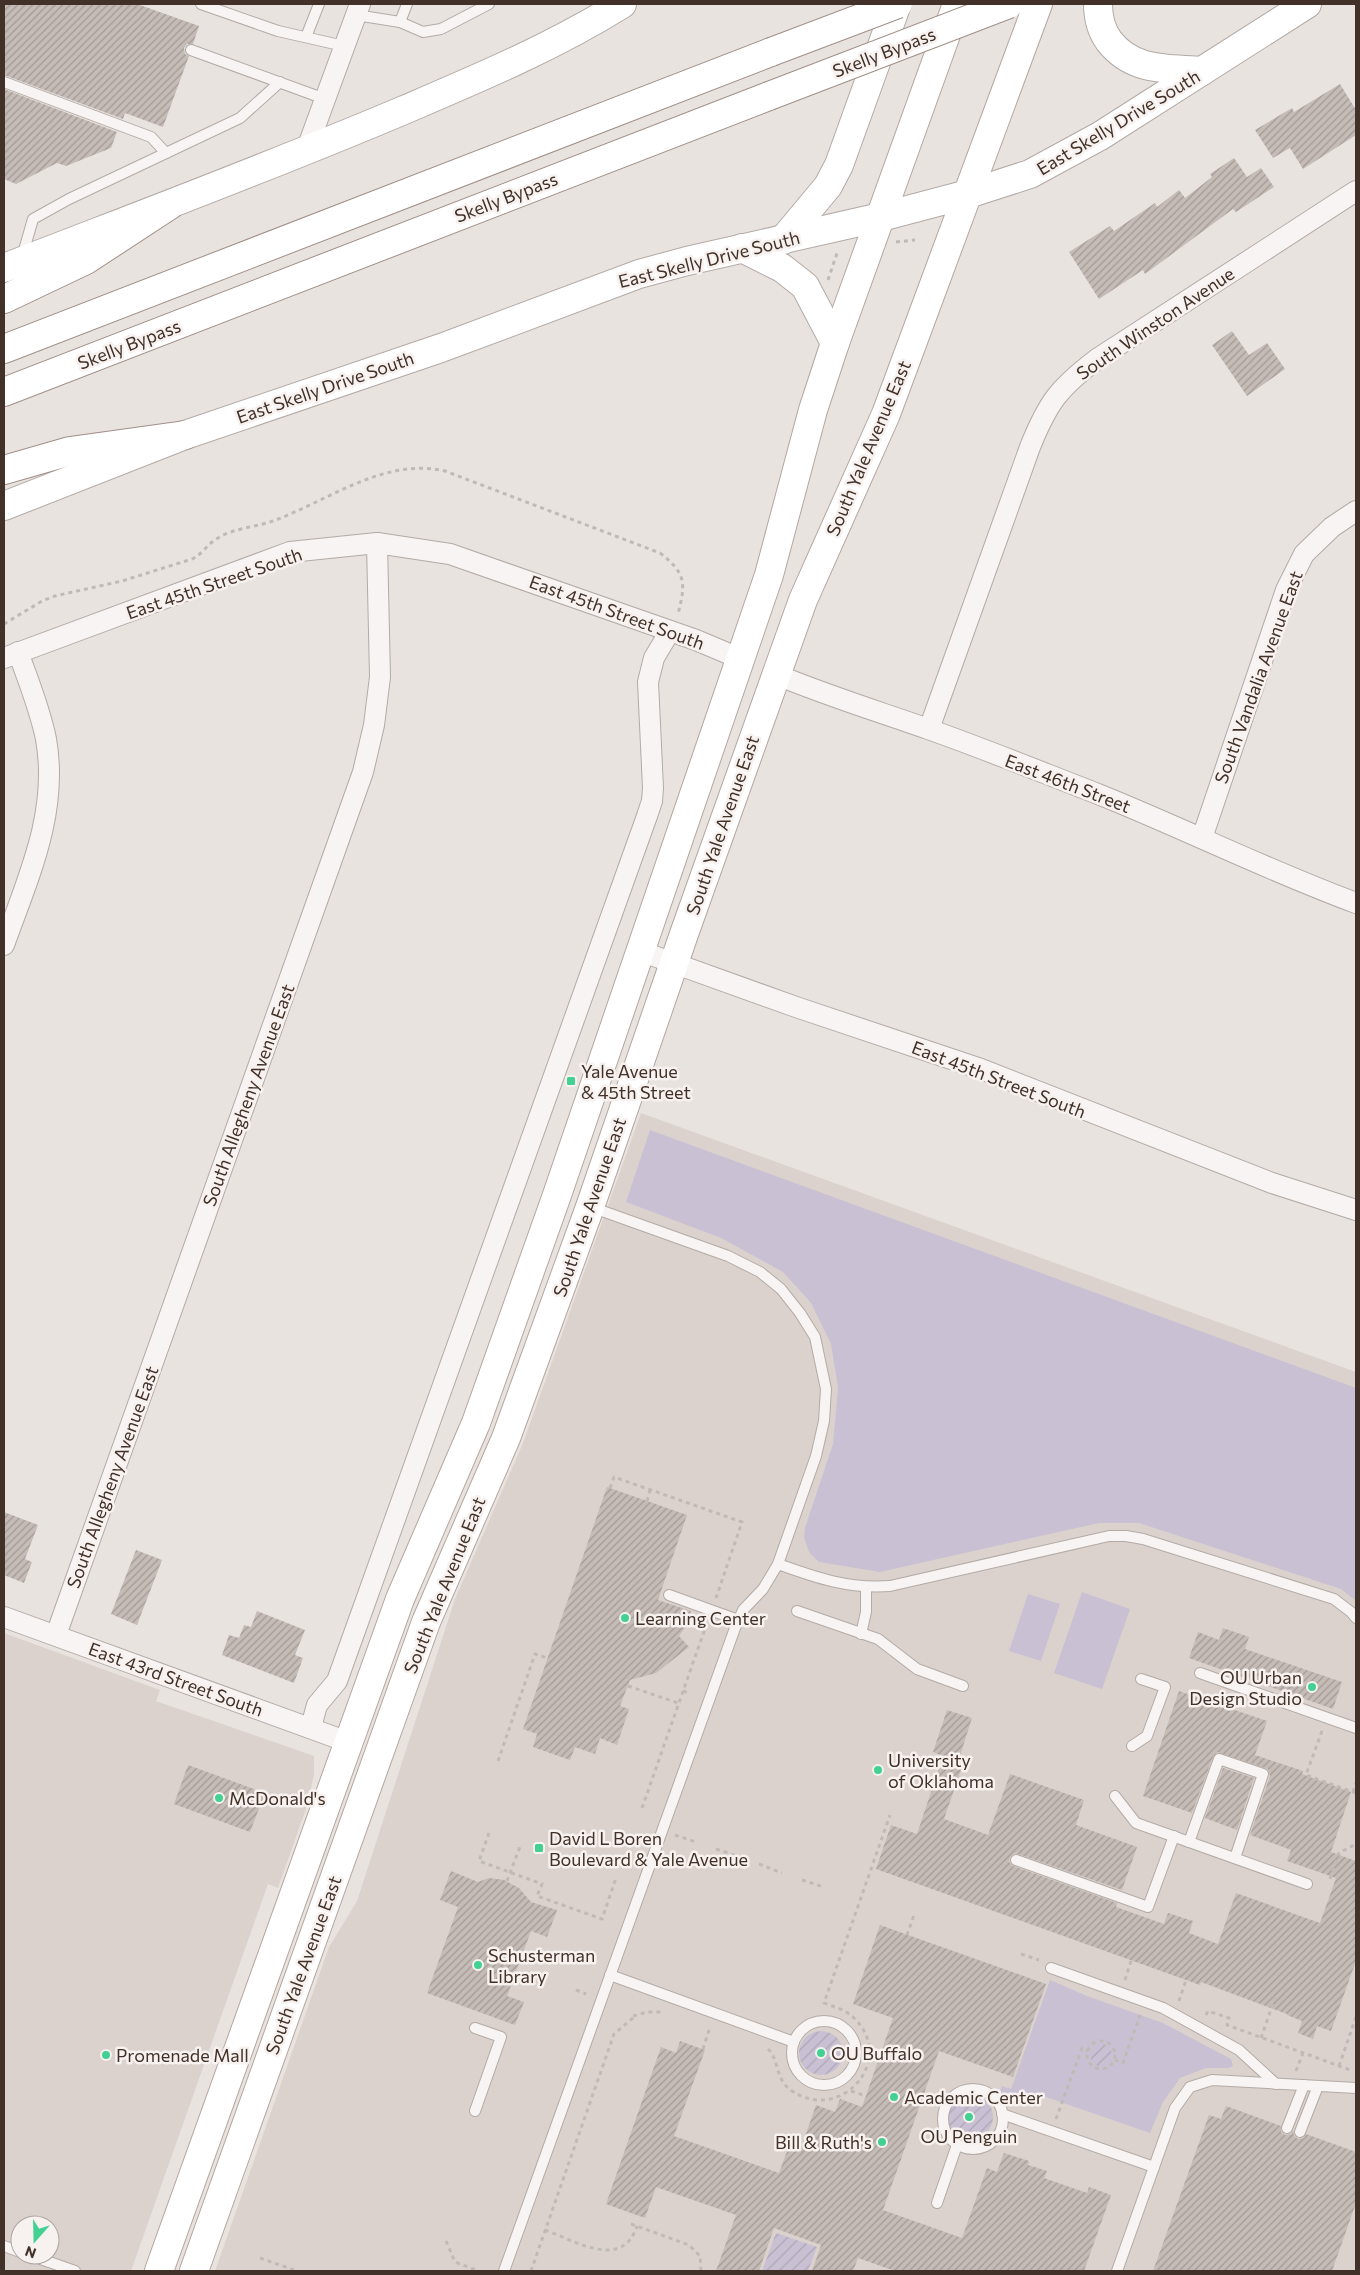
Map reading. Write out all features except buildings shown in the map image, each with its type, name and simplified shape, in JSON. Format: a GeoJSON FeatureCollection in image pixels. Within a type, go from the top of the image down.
{"type":"FeatureCollection","features":[{"type":"Feature","properties":{"kind":"main road"},"geometry":{"type":"LineString","coordinates":[[12,265],[306,151],[503,67],[551,44],[622,4]]}},
{"type":"Feature","properties":{"kind":"main road"},"geometry":{"type":"LineString","coordinates":[[4,349],[898,4]]}},
{"type":"Feature","properties":{"kind":"main road"},"geometry":{"type":"LineString","coordinates":[[783,240],[828,186],[839,165],[898,4]]}},
{"type":"Feature","properties":{"kind":"main road","name":"South Yale Avenue East"},"geometry":{"type":"LineString","coordinates":[[159,2271],[400,1599],[476,1423],[557,1195],[770,575],[813,410],[835,343],[884,230],[957,4]]}},
{"type":"Feature","properties":{"kind":"main road","name":"Skelly Bypass"},"geometry":{"type":"LineString","coordinates":[[4,392],[1009,4]]}},
{"type":"Feature","properties":{"kind":"main road","name":"South Yale Avenue East"},"geometry":{"type":"LineString","coordinates":[[194,2271],[426,1622],[506,1438],[590,1207],[775,674],[820,557],[886,414],[1038,4]]}},
{"type":"Feature","properties":{"kind":"main road"},"geometry":{"type":"LineString","coordinates":[[1098,4],[1100,21],[1105,35],[1124,56],[1150,67],[1202,71]]}},
{"type":"Feature","properties":{"kind":"main road","name":"East Skelly Drive South"},"geometry":{"type":"LineString","coordinates":[[4,506],[185,435],[441,348],[639,274],[742,248],[783,240],[884,230],[968,194],[1030,174],[1062,158],[1307,4]]}},
{"type":"Feature","properties":{"kind":"main road"},"geometry":{"type":"LineString","coordinates":[[4,299],[86,260],[170,205]]}},
{"type":"Feature","properties":{"kind":"main road"},"geometry":{"type":"LineString","coordinates":[[742,248],[782,268],[805,286],[835,343]]}},
{"type":"Feature","properties":{"kind":"main road"},"geometry":{"type":"LineString","coordinates":[[4,470],[70,451],[185,435]]}},
{"type":"Feature","properties":{"kind":"main road"},"geometry":{"type":"LineString","coordinates":[[741,659],[775,674]]}},
{"type":"Feature","properties":{"kind":"main road"},"geometry":{"type":"LineString","coordinates":[[557,1195],[590,1207]]}},
{"type":"Feature","properties":{"kind":"main road"},"geometry":{"type":"LineString","coordinates":[[348,1742],[379,1755]]}},
{"type":"Feature","properties":{"kind":"street"},"geometry":{"type":"LineString","coordinates":[[306,151],[358,9]]}},
{"type":"Feature","properties":{"kind":"street","name":"South Winston Avenue"},"geometry":{"type":"LineString","coordinates":[[929,729],[1030,446],[1053,399],[1069,381],[1097,360],[1356,191]]}},
{"type":"Feature","properties":{"kind":"street","name":"South Vandalia Avenue East"},"geometry":{"type":"LineString","coordinates":[[1202,838],[1286,590],[1304,554],[1332,527],[1356,511]]}},
{"type":"Feature","properties":{"kind":"street","name":"East 45th Street South"},"geometry":{"type":"LineString","coordinates":[[11,655],[290,552],[377,543],[450,554],[670,631],[741,659]]}},
{"type":"Feature","properties":{"kind":"street","name":"South Allegheny Avenue East"},"geometry":{"type":"LineString","coordinates":[[56,1635],[364,772],[374,724],[380,677],[377,543]]}},
{"type":"Feature","properties":{"kind":"street"},"geometry":{"type":"LineString","coordinates":[[311,1727],[317,1705],[337,1681],[650,809],[653,773],[648,682],[654,658],[670,631]]}},
{"type":"Feature","properties":{"kind":"street"},"geometry":{"type":"LineString","coordinates":[[4,945],[39,847],[46,819],[49,790],[46,738],[11,655]]}},
{"type":"Feature","properties":{"kind":"street","name":"East 46th Street"},"geometry":{"type":"LineString","coordinates":[[775,674],[825,694],[929,729],[1202,838],[1309,886],[1356,903]]}},
{"type":"Feature","properties":{"kind":"street","name":"East 45th Street South"},"geometry":{"type":"LineString","coordinates":[[640,951],[796,1007],[982,1069],[1272,1183],[1356,1210]]}},
{"type":"Feature","properties":{"kind":"street","name":"East 43rd Street South"},"geometry":{"type":"LineString","coordinates":[[4,1617],[348,1742]]}},
{"type":"Feature","properties":{"kind":"lane"},"geometry":{"type":"LineString","coordinates":[[201,4],[278,31],[344,46]]}},
{"type":"Feature","properties":{"kind":"lane"},"geometry":{"type":"LineString","coordinates":[[306,37],[319,4]]}},
{"type":"Feature","properties":{"kind":"lane"},"geometry":{"type":"LineString","coordinates":[[400,22],[407,4]]}},
{"type":"Feature","properties":{"kind":"lane"},"geometry":{"type":"LineString","coordinates":[[358,9],[400,22],[423,32],[441,29],[489,4]]}},
{"type":"Feature","properties":{"kind":"lane"},"geometry":{"type":"LineString","coordinates":[[191,50],[325,99]]}},
{"type":"Feature","properties":{"kind":"lane"},"geometry":{"type":"LineString","coordinates":[[4,82],[151,137],[166,153]]}},
{"type":"Feature","properties":{"kind":"lane"},"geometry":{"type":"LineString","coordinates":[[12,265],[33,219],[69,199],[240,118],[280,82]]}},
{"type":"Feature","properties":{"kind":"lane"},"geometry":{"type":"LineString","coordinates":[[504,2271],[738,1620],[743,1610],[763,1589],[778,1564],[816,1456],[824,1421],[826,1389],[815,1337],[800,1313],[781,1289],[760,1272],[728,1256],[590,1207]]}},
{"type":"Feature","properties":{"kind":"lane"},"geometry":{"type":"LineString","coordinates":[[778,1564],[828,1582],[866,1588],[890,1586],[1109,1536],[1126,1536],[1143,1539],[1334,1599],[1356,1618]]}},
{"type":"Feature","properties":{"kind":"lane"},"geometry":{"type":"LineString","coordinates":[[861,1634],[866,1612],[866,1588]]}},
{"type":"Feature","properties":{"kind":"lane"},"geometry":{"type":"LineString","coordinates":[[669,1595],[738,1620]]}},
{"type":"Feature","properties":{"kind":"lane"},"geometry":{"type":"LineString","coordinates":[[797,1611],[861,1634],[878,1638],[917,1669],[962,1686]]}},
{"type":"Feature","properties":{"kind":"lane"},"geometry":{"type":"LineString","coordinates":[[1200,1673],[1356,1728]]}},
{"type":"Feature","properties":{"kind":"lane"},"geometry":{"type":"LineString","coordinates":[[1132,1746],[1147,1736],[1165,1687],[1141,1679]]}},
{"type":"Feature","properties":{"kind":"lane"},"geometry":{"type":"LineString","coordinates":[[1189,1842],[1219,1759],[1254,1771],[1262,1774],[1234,1858]]}},
{"type":"Feature","properties":{"kind":"lane"},"geometry":{"type":"LineString","coordinates":[[1115,1796],[1136,1823],[1307,1884]]}},
{"type":"Feature","properties":{"kind":"lane"},"geometry":{"type":"LineString","coordinates":[[1016,1860],[1148,1907],[1174,1836]]}},
{"type":"Feature","properties":{"kind":"lane"},"geometry":{"type":"LineString","coordinates":[[1051,1968],[1163,2008],[1239,2050],[1276,2084]]}},
{"type":"Feature","properties":{"kind":"lane"},"geometry":{"type":"LineString","coordinates":[[610,1975],[794,2042]]}},
{"type":"Feature","properties":{"kind":"lane"},"geometry":{"type":"LineString","coordinates":[[830,2021],[847,2031],[854,2041],[856,2052],[850,2071],[834,2083],[822,2084],[811,2081],[801,2074],[795,2064],[792,2053],[794,2042],[798,2034],[807,2026],[818,2022],[830,2021]]}},
{"type":"Feature","properties":{"kind":"lane"},"geometry":{"type":"LineString","coordinates":[[474,2028],[501,2037],[475,2111]]}},
{"type":"Feature","properties":{"kind":"lane"},"geometry":{"type":"LineString","coordinates":[[1117,2271],[1176,2108],[1190,2087],[1212,2080],[1356,2088]]}},
{"type":"Feature","properties":{"kind":"lane"},"geometry":{"type":"LineString","coordinates":[[1287,2128],[1304,2085]]}},
{"type":"Feature","properties":{"kind":"lane"},"geometry":{"type":"LineString","coordinates":[[1300,2132],[1318,2086]]}},
{"type":"Feature","properties":{"kind":"lane"},"geometry":{"type":"LineString","coordinates":[[970,2089],[985,2092],[997,2102],[1002,2114],[1001,2130],[989,2145],[975,2149],[957,2145],[946,2134],[943,2119],[946,2105],[956,2094],[970,2089]]}},
{"type":"Feature","properties":{"kind":"lane"},"geometry":{"type":"LineString","coordinates":[[1002,2114],[1154,2167]]}},
{"type":"Feature","properties":{"kind":"lane"},"geometry":{"type":"LineString","coordinates":[[937,2203],[957,2145]]}},
{"type":"Feature","properties":{"kind":"lane"},"geometry":{"type":"LineString","coordinates":[[58,2265],[75,2271]]}},
{"type":"Feature","properties":{"kind":"path"},"geometry":{"type":"LineString","coordinates":[[884,230],[915,240]]}},
{"type":"Feature","properties":{"kind":"path"},"geometry":{"type":"LineString","coordinates":[[827,282],[838,244]]}},
{"type":"Feature","properties":{"kind":"path"},"geometry":{"type":"LineString","coordinates":[[610,1488],[614,1477],[742,1522],[642,1808]]}},
{"type":"Feature","properties":{"kind":"path"},"geometry":{"type":"LineString","coordinates":[[647,1501],[650,1490]]}},
{"type":"Feature","properties":{"kind":"path"},"geometry":{"type":"LineString","coordinates":[[498,1761],[535,1654],[548,1658]]}},
{"type":"Feature","properties":{"kind":"path"},"geometry":{"type":"LineString","coordinates":[[628,1686],[678,1703]]}},
{"type":"Feature","properties":{"kind":"path"},"geometry":{"type":"LineString","coordinates":[[682,1691],[688,1692]]}},
{"type":"Feature","properties":{"kind":"path"},"geometry":{"type":"LineString","coordinates":[[1323,1729],[1306,1775],[1355,1792],[1356,1783]]}},
{"type":"Feature","properties":{"kind":"path"},"geometry":{"type":"LineString","coordinates":[[765,2046],[770,2051],[779,2076],[790,2089],[804,2098],[820,2101],[836,2099],[851,2090],[860,2081],[866,2069],[869,2055],[868,2042],[863,2029],[844,2010],[824,2003],[890,1815]]}},
{"type":"Feature","properties":{"kind":"path"},"geometry":{"type":"LineString","coordinates":[[489,1833],[479,1861],[542,1884],[537,1896],[602,1919],[616,1878]]}},
{"type":"Feature","properties":{"kind":"path"},"geometry":{"type":"LineString","coordinates":[[673,1834],[696,1842]]}},
{"type":"Feature","properties":{"kind":"path"},"geometry":{"type":"LineString","coordinates":[[508,1881],[521,1844]]}},
{"type":"Feature","properties":{"kind":"path"},"geometry":{"type":"LineString","coordinates":[[1330,1879],[1339,1853],[1356,1844]]}},
{"type":"Feature","properties":{"kind":"path"},"geometry":{"type":"LineString","coordinates":[[716,1849],[740,1857]]}},
{"type":"Feature","properties":{"kind":"path"},"geometry":{"type":"LineString","coordinates":[[759,1864],[782,1873]]}},
{"type":"Feature","properties":{"kind":"path"},"geometry":{"type":"LineString","coordinates":[[802,1880],[824,1888]]}},
{"type":"Feature","properties":{"kind":"path"},"geometry":{"type":"LineString","coordinates":[[907,1935],[914,1915]]}},
{"type":"Feature","properties":{"kind":"path"},"geometry":{"type":"LineString","coordinates":[[1124,1983],[1131,1960]]}},
{"type":"Feature","properties":{"kind":"path"},"geometry":{"type":"LineString","coordinates":[[1179,2002],[1186,1980]]}},
{"type":"Feature","properties":{"kind":"path"},"geometry":{"type":"LineString","coordinates":[[576,1990],[586,1994]]}},
{"type":"Feature","properties":{"kind":"path"},"geometry":{"type":"LineString","coordinates":[[1261,2038],[1276,1994]]}},
{"type":"Feature","properties":{"kind":"path"},"geometry":{"type":"LineString","coordinates":[[1171,1999],[1186,2005]]}},
{"type":"Feature","properties":{"kind":"path"},"geometry":{"type":"LineString","coordinates":[[1115,2060],[1123,2063],[1145,2002]]}},
{"type":"Feature","properties":{"kind":"path"},"geometry":{"type":"LineString","coordinates":[[1199,2012],[1206,2016],[1208,2011],[1229,2018],[1227,2025],[1356,2073]]}},
{"type":"Feature","properties":{"kind":"path"},"geometry":{"type":"LineString","coordinates":[[531,2271],[614,2034],[633,2017],[647,2012],[671,2013]]}},
{"type":"Feature","properties":{"kind":"path"},"geometry":{"type":"LineString","coordinates":[[1339,2066],[1356,2017]]}},
{"type":"Feature","properties":{"kind":"path"},"geometry":{"type":"LineString","coordinates":[[702,2024],[720,2030]]}},
{"type":"Feature","properties":{"kind":"path"},"geometry":{"type":"LineString","coordinates":[[703,2049],[710,2027]]}},
{"type":"Feature","properties":{"kind":"path"},"geometry":{"type":"LineString","coordinates":[[1107,2042],[1114,2048],[1115,2060],[1106,2069],[1097,2068],[1088,2059],[1088,2050],[1094,2043],[1107,2042]]}},
{"type":"Feature","properties":{"kind":"path"},"geometry":{"type":"LineString","coordinates":[[1052,2132],[1082,2048],[1088,2050]]}},
{"type":"Feature","properties":{"kind":"path"},"geometry":{"type":"LineString","coordinates":[[851,2090],[866,2096]]}},
{"type":"Feature","properties":{"kind":"path"},"geometry":{"type":"LineString","coordinates":[[631,2224],[689,2245],[700,2256],[701,2271]]}},
{"type":"Feature","properties":{"kind":"path"},"geometry":{"type":"LineString","coordinates":[[545,2230],[604,2251],[616,2251],[628,2244],[637,2226]]}},
{"type":"Feature","properties":{"kind":"path"},"geometry":{"type":"LineString","coordinates":[[446,2242],[455,2262],[476,2270]]}},
{"type":"Feature","properties":{"kind":"path"},"geometry":{"type":"LineString","coordinates":[[260,2258],[297,2271]]}},
{"type":"Feature","properties":{"kind":"shaded area","name":"University of Oklahoma"},"geometry":{"type":"Polygon","coordinates":[[[641,1113],[1356,1372],[1356,2271],[215,2271],[329,1947],[357,1901],[455,1599],[523,1443],[641,1113]]]}},
{"type":"Feature","properties":{"kind":"shaded area"},"geometry":{"type":"Polygon","coordinates":[[[650,1130],[1356,1388],[1356,1601],[1341,1589],[1139,1523],[1099,1523],[880,1572],[819,1562],[809,1552],[804,1538],[805,1528],[833,1444],[838,1388],[831,1344],[811,1303],[783,1272],[721,1238],[626,1202],[650,1130]]]}},
{"type":"Feature","properties":{"kind":"shaded area"},"geometry":{"type":"Polygon","coordinates":[[[1082,1592],[1130,1609],[1102,1689],[1054,1673],[1082,1592]]]}},
{"type":"Feature","properties":{"kind":"shaded area"},"geometry":{"type":"Polygon","coordinates":[[[1028,1594],[1060,1604],[1041,1661],[1009,1651],[1028,1594]]]}},
{"type":"Feature","properties":{"kind":"shaded area","name":"Promenade Mall"},"geometry":{"type":"Polygon","coordinates":[[[4,1633],[160,1690],[156,1701],[314,1756],[314,1775],[307,1806],[278,1888],[268,1884],[131,2271],[4,2271],[4,1633]]]}},
{"type":"Feature","properties":{"kind":"shaded area"},"geometry":{"type":"Polygon","coordinates":[[[1050,1980],[1087,1996],[1163,2023],[1231,2059],[1233,2066],[1229,2068],[1206,2068],[1180,2078],[1163,2102],[1150,2133],[1043,2096],[1004,2096],[1000,2091],[1002,2086],[1011,2089],[1050,1980]]]}},
{"type":"Feature","properties":{"kind":"shaded area"},"geometry":{"type":"Polygon","coordinates":[[[825,2031],[837,2037],[842,2044],[842,2062],[837,2069],[830,2074],[817,2075],[809,2072],[802,2065],[799,2049],[802,2041],[809,2034],[825,2031]]]}},
{"type":"Feature","properties":{"kind":"shaded area"},"geometry":{"type":"Polygon","coordinates":[[[1097,2044],[1105,2044],[1112,2051],[1112,2059],[1105,2066],[1097,2066],[1090,2059],[1090,2051],[1097,2044]]]}},
{"type":"Feature","properties":{"kind":"shaded area"},"geometry":{"type":"Polygon","coordinates":[[[970,2094],[983,2098],[989,2104],[993,2117],[989,2130],[983,2136],[970,2140],[957,2136],[951,2130],[947,2117],[951,2104],[957,2098],[970,2094]]]}},
{"type":"Feature","properties":{"kind":"shaded area"},"geometry":{"type":"Polygon","coordinates":[[[776,2233],[817,2247],[808,2271],[762,2271],[776,2233]]]}},
{"type":"Feature","properties":{"kind":"place","name":"Yale Avenue & 45th Street"},"geometry":{"type":"Point","coordinates":[571,1081]}},
{"type":"Feature","properties":{"kind":"place","name":"Learning Center"},"geometry":{"type":"Point","coordinates":[625,1618]}},
{"type":"Feature","properties":{"kind":"place","name":"OU Urban Design Studio"},"geometry":{"type":"Point","coordinates":[1312,1687]}},
{"type":"Feature","properties":{"kind":"place","name":"University of Oklahoma"},"geometry":{"type":"Point","coordinates":[878,1770]}},
{"type":"Feature","properties":{"kind":"place","name":"McDonald's"},"geometry":{"type":"Point","coordinates":[219,1798]}},
{"type":"Feature","properties":{"kind":"place","name":"David L Boren Boulevard & Yale Avenue"},"geometry":{"type":"Point","coordinates":[539,1848]}},
{"type":"Feature","properties":{"kind":"place","name":"Schusterman Library"},"geometry":{"type":"Point","coordinates":[478,1965]}},
{"type":"Feature","properties":{"kind":"place","name":"OU Buffalo"},"geometry":{"type":"Point","coordinates":[821,2053]}},
{"type":"Feature","properties":{"kind":"place","name":"Promenade Mall"},"geometry":{"type":"Point","coordinates":[106,2055]}},
{"type":"Feature","properties":{"kind":"place","name":"Academic Center"},"geometry":{"type":"Point","coordinates":[894,2097]}},
{"type":"Feature","properties":{"kind":"place","name":"OU Penguin"},"geometry":{"type":"Point","coordinates":[969,2117]}},
{"type":"Feature","properties":{"kind":"place","name":"Bill & Ruth's"},"geometry":{"type":"Point","coordinates":[882,2142]}}]}
